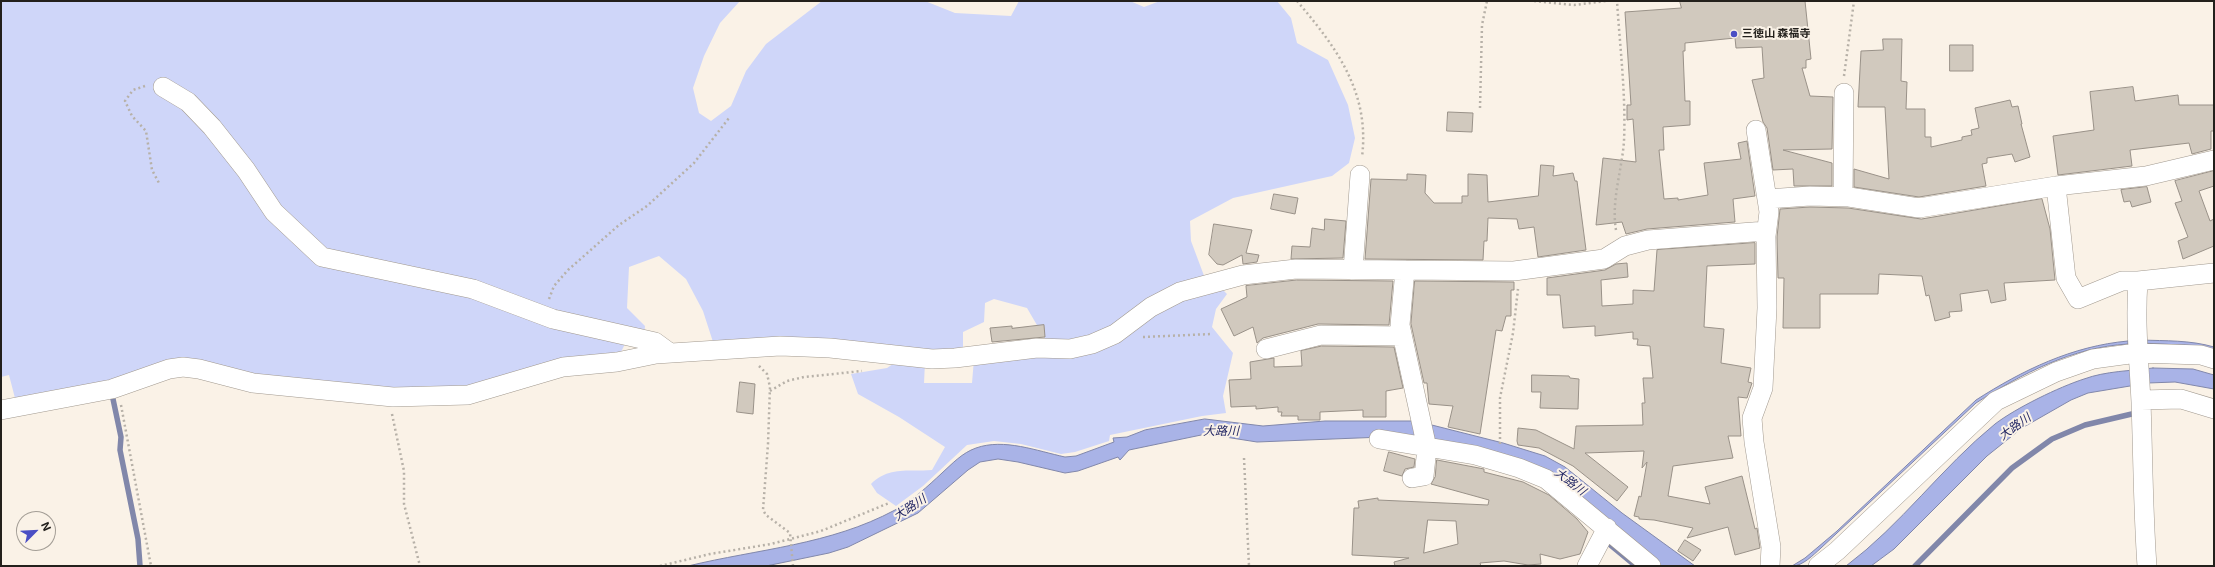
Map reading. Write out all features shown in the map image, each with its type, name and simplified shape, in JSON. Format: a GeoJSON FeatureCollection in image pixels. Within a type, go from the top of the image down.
{"type":"FeatureCollection","features":[{"type":"Feature","properties":{"kind":"street"},"geometry":{"type":"LineString","coordinates":[[162,87],[188,102],[212,127],[246,170],[274,212],[322,257],[473,289],[542,315],[655,342],[670,354]]}},
{"type":"Feature","properties":{"kind":"street"},"geometry":{"type":"LineString","coordinates":[[1843,197],[1844,93]]}},
{"type":"Feature","properties":{"kind":"street"},"geometry":{"type":"LineString","coordinates":[[1756,130],[1769,212],[1766,231],[1767,308],[1765,370],[1763,388],[1752,418],[1771,547],[1770,566]]}},
{"type":"Feature","properties":{"kind":"street"},"geometry":{"type":"LineString","coordinates":[[1767,199],[1810,196],[1843,197],[1919,208],[2056,186],[2146,176],[2214,160]]}},
{"type":"Feature","properties":{"kind":"street"},"geometry":{"type":"LineString","coordinates":[[1353,270],[1360,175]]}},
{"type":"Feature","properties":{"kind":"street"},"geometry":{"type":"LineString","coordinates":[[2056,186],[2066,278],[2078,299],[2122,281],[2138,281],[2214,273]]}},
{"type":"Feature","properties":{"kind":"street"},"geometry":{"type":"LineString","coordinates":[[1,410],[118,387],[169,368],[183,367],[199,369],[253,383],[393,397],[468,395],[563,367],[618,362],[656,354],[780,346],[854,350],[932,359],[955,358],[1037,348],[1070,349],[1092,344],[1115,334],[1151,307],[1180,292],[1243,275],[1296,269],[1520,270],[1604,259],[1622,248],[1648,240],[1766,231]]}},
{"type":"Feature","properties":{"kind":"street"},"geometry":{"type":"LineString","coordinates":[[1405,270],[1400,325],[1427,448],[1424,476],[1412,478]]}},
{"type":"Feature","properties":{"kind":"street"},"geometry":{"type":"LineString","coordinates":[[2138,281],[2136,318],[2137,354],[2141,399],[2142,497],[2147,566]]}},
{"type":"Feature","properties":{"kind":"street"},"geometry":{"type":"LineString","coordinates":[[1266,350],[1321,335],[1402,336]]}},
{"type":"Feature","properties":{"kind":"street"},"geometry":{"type":"LineString","coordinates":[[1818,566],[1837,552],[1996,401],[2056,372],[2093,359],[2137,354],[2200,355],[2214,359]]}},
{"type":"Feature","properties":{"kind":"street"},"geometry":{"type":"LineString","coordinates":[[2141,399],[2181,399],[2214,409]]}},
{"type":"Feature","properties":{"kind":"street"},"geometry":{"type":"LineString","coordinates":[[1379,439],[1475,455],[1546,479],[1651,566]]}},
{"type":"Feature","properties":{"kind":"street"},"geometry":{"type":"LineString","coordinates":[[1587,566],[1607,528]]}},
{"type":"Feature","properties":{"kind":"path"},"geometry":{"type":"LineString","coordinates":[[1297,1],[1334,51],[1351,80],[1360,101],[1364,141],[1360,175]]}},
{"type":"Feature","properties":{"kind":"path"},"geometry":{"type":"LineString","coordinates":[[1480,108],[1482,25],[1487,1]]}},
{"type":"Feature","properties":{"kind":"path"},"geometry":{"type":"LineString","coordinates":[[1534,1],[1574,5],[1606,1]]}},
{"type":"Feature","properties":{"kind":"path"},"geometry":{"type":"LineString","coordinates":[[1617,1],[1624,104],[1624,142],[1616,208],[1616,221],[1622,248]]}},
{"type":"Feature","properties":{"kind":"path"},"geometry":{"type":"LineString","coordinates":[[1844,93],[1844,66],[1854,1]]}},
{"type":"Feature","properties":{"kind":"path"},"geometry":{"type":"LineString","coordinates":[[159,183],[152,170],[146,131],[132,116],[125,101],[133,90],[148,85],[162,87]]}},
{"type":"Feature","properties":{"kind":"path"},"geometry":{"type":"LineString","coordinates":[[542,315],[554,286],[568,270],[619,225],[647,206],[694,163],[728,118]]}},
{"type":"Feature","properties":{"kind":"path"},"geometry":{"type":"LineString","coordinates":[[1498,462],[1500,398],[1513,333],[1520,270]]}},
{"type":"Feature","properties":{"kind":"path"},"geometry":{"type":"LineString","coordinates":[[758,365],[766,374],[770,391],[763,510],[766,515],[790,533],[794,566]]}},
{"type":"Feature","properties":{"kind":"path"},"geometry":{"type":"LineString","coordinates":[[770,391],[787,381],[804,377],[869,370]]}},
{"type":"Feature","properties":{"kind":"path"},"geometry":{"type":"LineString","coordinates":[[118,387],[151,566]]}},
{"type":"Feature","properties":{"kind":"path"},"geometry":{"type":"LineString","coordinates":[[393,397],[392,414],[404,471],[404,504],[420,566]]}},
{"type":"Feature","properties":{"kind":"path"},"geometry":{"type":"LineString","coordinates":[[1244,458],[1249,566]]}},
{"type":"Feature","properties":{"kind":"path"},"geometry":{"type":"LineString","coordinates":[[660,566],[791,540],[821,531],[889,503]]}},
{"type":"Feature","properties":{"kind":"shaded area"},"geometry":{"type":"Polygon","coordinates":[[[1,1],[740,1],[720,23],[704,56],[693,88],[699,113],[711,121],[731,106],[746,71],[766,44],[822,1],[925,1],[955,13],[1011,16],[1019,1],[1130,1],[1144,7],[1160,1],[1277,1],[1291,18],[1297,43],[1328,60],[1348,105],[1355,138],[1349,163],[1332,176],[1233,198],[1190,221],[1191,241],[1206,281],[1117,329],[1048,344],[1027,308],[994,299],[985,303],[984,322],[963,332],[963,353],[714,345],[703,311],[686,279],[659,256],[629,267],[627,308],[645,326],[644,335],[330,256],[368,268],[628,338],[618,358],[523,373],[432,393],[219,370],[120,381],[16,402],[9,375],[1,377],[1,1]],[[188,105],[306,248],[322,253],[188,105]]]}},
{"type":"Feature","properties":{"kind":"shaded area"},"geometry":{"type":"Polygon","coordinates":[[[1218,285],[1227,294],[1216,309],[1212,327],[1233,353],[1223,396],[1226,413],[1202,416],[1110,435],[1109,441],[1075,452],[1061,454],[1021,444],[994,441],[967,445],[923,486],[896,506],[877,493],[871,484],[885,474],[892,472],[932,470],[945,447],[899,417],[858,394],[851,374],[887,368],[896,362],[925,362],[924,383],[972,383],[974,359],[1035,352],[1137,321],[1218,285]]]}},
{"type":"Feature","properties":{"kind":"water"},"geometry":{"type":"Polygon","coordinates":[[[2141,340],[2196,343],[2214,347],[2214,350],[2201,346],[2141,343],[2141,340]]]}},
{"type":"Feature","properties":{"kind":"water"},"geometry":{"type":"Polygon","coordinates":[[[2128,341],[2128,344],[2087,350],[2048,364],[2029,372],[1976,403],[1815,554],[1808,560],[1796,566],[1792,566],[1805,558],[1837,531],[1976,400],[2030,369],[2049,361],[2087,348],[2128,341]]]}},
{"type":"Feature","properties":{"kind":"water","name":"大路川"},"geometry":{"type":"Polygon","coordinates":[[[2153,368],[2193,369],[2214,375],[2214,389],[2175,382],[2148,383],[2088,393],[2071,400],[2022,428],[1987,456],[1894,549],[1871,566],[1846,566],[1885,533],[1976,441],[1995,424],[2014,411],[2062,387],[2092,376],[2153,368]]]}},
{"type":"Feature","properties":{"kind":"water","name":"大路川"},"geometry":{"type":"Polygon","coordinates":[[[1205,419],[1263,426],[1325,421],[1416,421],[1503,443],[1545,456],[1565,467],[1622,513],[1695,566],[1662,566],[1555,477],[1383,437],[1257,442],[1206,434],[1129,450],[1120,460],[1118,457],[1078,471],[1065,473],[998,459],[980,462],[968,470],[918,513],[848,547],[829,553],[766,566],[688,566],[819,539],[870,522],[908,502],[958,459],[976,448],[998,444],[1020,446],[1065,457],[1076,456],[1114,442],[1113,438],[1127,437],[1145,430],[1205,419]]]}},
{"type":"Feature","properties":{"kind":"building"},"geometry":{"type":"Polygon","coordinates":[[[1680,1],[1805,1],[1811,59],[1806,60],[1806,68],[1802,68],[1810,96],[1833,97],[1832,149],[1783,150],[1832,163],[1832,186],[1794,186],[1793,169],[1773,170],[1767,128],[1763,122],[1752,80],[1764,78],[1762,47],[1736,48],[1735,38],[1685,43],[1685,51],[1683,51],[1685,101],[1690,101],[1690,125],[1663,127],[1664,150],[1659,150],[1664,199],[1678,198],[1678,200],[1708,195],[1704,163],[1741,159],[1738,143],[1747,141],[1755,196],[1733,199],[1735,222],[1647,229],[1626,234],[1622,222],[1596,225],[1603,158],[1636,162],[1633,119],[1627,120],[1627,105],[1631,105],[1625,12],[1681,8],[1680,1]]]}},
{"type":"Feature","properties":{"kind":"building"},"geometry":{"type":"Polygon","coordinates":[[[1883,39],[1902,39],[1901,81],[1907,82],[1906,109],[1925,109],[1925,137],[1931,137],[1931,147],[1962,140],[1962,137],[1972,135],[1971,130],[1979,128],[1975,108],[2010,100],[2012,107],[2018,106],[2021,124],[2030,157],[2015,162],[2012,154],[1987,158],[1987,163],[1982,164],[1986,186],[1919,197],[1854,187],[1854,169],[1889,179],[1885,107],[1858,107],[1861,51],[1883,50],[1883,39]]]}},
{"type":"Feature","properties":{"kind":"building"},"geometry":{"type":"Polygon","coordinates":[[[1950,45],[1973,45],[1973,71],[1950,71],[1950,45]]]}},
{"type":"Feature","properties":{"kind":"building"},"geometry":{"type":"Polygon","coordinates":[[[2133,87],[2135,101],[2178,95],[2179,105],[2214,105],[2214,131],[2211,131],[2211,149],[2192,154],[2189,143],[2130,150],[2132,166],[2058,175],[2053,136],[2094,130],[2090,92],[2133,87]]]}},
{"type":"Feature","properties":{"kind":"building"},"geometry":{"type":"Polygon","coordinates":[[[1448,112],[1473,113],[1472,132],[1447,131],[1448,112]]]}},
{"type":"Feature","properties":{"kind":"building"},"geometry":{"type":"Polygon","coordinates":[[[1541,165],[1554,166],[1553,176],[1573,173],[1575,181],[1577,181],[1586,250],[1538,257],[1534,227],[1519,229],[1517,219],[1488,218],[1487,241],[1484,241],[1483,260],[1365,259],[1371,179],[1407,180],[1407,174],[1426,175],[1425,193],[1434,203],[1462,203],[1462,196],[1468,196],[1468,174],[1487,175],[1488,202],[1538,196],[1541,165]]]}},
{"type":"Feature","properties":{"kind":"building"},"geometry":{"type":"Polygon","coordinates":[[[2214,171],[2214,186],[2199,191],[2210,221],[2214,219],[2214,246],[2183,259],[2178,241],[2188,237],[2175,203],[2182,201],[2175,181],[2214,171]]]}},
{"type":"Feature","properties":{"kind":"building"},"geometry":{"type":"Polygon","coordinates":[[[2147,187],[2151,202],[2132,207],[2130,201],[2124,202],[2121,190],[2147,187]]]}},
{"type":"Feature","properties":{"kind":"building"},"geometry":{"type":"Polygon","coordinates":[[[1274,194],[1298,198],[1295,214],[1271,209],[1274,194]]]}},
{"type":"Feature","properties":{"kind":"building"},"geometry":{"type":"Polygon","coordinates":[[[2042,199],[2050,229],[2055,280],[2004,283],[2006,300],[1991,303],[1988,290],[1960,294],[1962,311],[1949,312],[1950,317],[1935,321],[1929,295],[1926,296],[1922,276],[1879,274],[1878,294],[1820,294],[1820,328],[1783,328],[1784,278],[1778,278],[1777,237],[1780,209],[1810,207],[1848,208],[1921,219],[2042,199]]]}},
{"type":"Feature","properties":{"kind":"building"},"geometry":{"type":"Polygon","coordinates":[[[1325,219],[1346,221],[1343,258],[1291,259],[1292,246],[1310,247],[1312,228],[1324,230],[1325,219]]]}},
{"type":"Feature","properties":{"kind":"building"},"geometry":{"type":"Polygon","coordinates":[[[1214,224],[1252,230],[1246,253],[1259,255],[1257,262],[1243,264],[1242,255],[1223,265],[1217,264],[1209,255],[1214,224]]]}},
{"type":"Feature","properties":{"kind":"building"},"geometry":{"type":"Polygon","coordinates":[[[1755,243],[1755,264],[1707,266],[1704,327],[1724,329],[1721,363],[1751,368],[1748,382],[1752,383],[1747,398],[1738,397],[1741,436],[1728,436],[1733,458],[1673,466],[1668,496],[1710,504],[1705,487],[1742,476],[1755,529],[1757,528],[1760,548],[1735,555],[1728,527],[1687,538],[1693,528],[1654,520],[1639,519],[1639,517],[1634,516],[1639,496],[1641,497],[1647,462],[1642,468],[1644,451],[1585,453],[1628,487],[1617,501],[1573,466],[1539,448],[1518,445],[1517,441],[1518,428],[1536,430],[1574,449],[1576,426],[1643,425],[1642,403],[1645,403],[1643,378],[1653,378],[1650,346],[1637,345],[1638,339],[1633,339],[1633,332],[1595,336],[1595,326],[1563,328],[1560,295],[1547,295],[1547,278],[1605,270],[1616,264],[1627,263],[1628,277],[1601,280],[1602,306],[1633,304],[1633,290],[1654,291],[1657,250],[1755,243]]]}},
{"type":"Feature","properties":{"kind":"building"},"geometry":{"type":"Polygon","coordinates":[[[1297,280],[1393,281],[1389,325],[1318,324],[1263,338],[1257,343],[1253,327],[1234,336],[1221,309],[1247,297],[1246,286],[1297,280]]]}},
{"type":"Feature","properties":{"kind":"building"},"geometry":{"type":"Polygon","coordinates":[[[1415,281],[1514,282],[1514,290],[1511,290],[1511,316],[1506,316],[1502,331],[1496,330],[1480,434],[1448,427],[1453,406],[1429,404],[1427,383],[1424,383],[1411,324],[1415,281]]]}},
{"type":"Feature","properties":{"kind":"building"},"geometry":{"type":"Polygon","coordinates":[[[1044,325],[1045,337],[992,342],[990,328],[1012,326],[1012,328],[1044,325]]]}},
{"type":"Feature","properties":{"kind":"building"},"geometry":{"type":"Polygon","coordinates":[[[1322,346],[1394,347],[1403,388],[1386,391],[1386,417],[1363,417],[1363,410],[1320,412],[1320,420],[1298,420],[1298,416],[1281,416],[1282,412],[1278,412],[1278,407],[1256,409],[1256,406],[1231,407],[1229,380],[1251,379],[1250,362],[1274,358],[1274,367],[1302,366],[1301,351],[1322,346]]]}},
{"type":"Feature","properties":{"kind":"building"},"geometry":{"type":"Polygon","coordinates":[[[1532,375],[1569,376],[1570,378],[1579,379],[1578,409],[1540,408],[1541,392],[1532,392],[1532,375]]]}},
{"type":"Feature","properties":{"kind":"building"},"geometry":{"type":"Polygon","coordinates":[[[740,382],[755,384],[753,414],[737,412],[740,382]]]}},
{"type":"Feature","properties":{"kind":"building"},"geometry":{"type":"Polygon","coordinates":[[[1389,452],[1415,459],[1414,467],[1405,469],[1402,476],[1384,471],[1389,452]]]}},
{"type":"Feature","properties":{"kind":"building"},"geometry":{"type":"Polygon","coordinates":[[[1437,460],[1484,469],[1484,472],[1523,482],[1549,495],[1577,519],[1588,532],[1580,554],[1560,559],[1540,554],[1541,564],[1528,565],[1504,561],[1480,563],[1481,566],[1395,566],[1394,562],[1409,558],[1352,555],[1354,508],[1359,508],[1358,501],[1378,498],[1378,500],[1488,505],[1489,500],[1431,484],[1435,477],[1437,460]],[[1428,520],[1424,553],[1458,544],[1456,521],[1428,520]]]}},
{"type":"Feature","properties":{"kind":"building"},"geometry":{"type":"Polygon","coordinates":[[[1685,540],[1701,550],[1693,561],[1678,551],[1685,540]]]}},
{"type":"Feature","properties":{"kind":"waterway"},"geometry":{"type":"LineString","coordinates":[[113,399],[121,437],[120,450],[138,539],[140,566]]}},
{"type":"Feature","properties":{"kind":"waterway"},"geometry":{"type":"LineString","coordinates":[[1915,566],[2012,468],[2052,439],[2085,425],[2136,413]]}},
{"type":"Feature","properties":{"kind":"waterway"},"geometry":{"type":"LineString","coordinates":[[1609,544],[1632,563]]}},
{"type":"Feature","properties":{"kind":"place","name":"三徳山 森福寺"},"geometry":{"type":"Point","coordinates":[1734,34]}}]}
